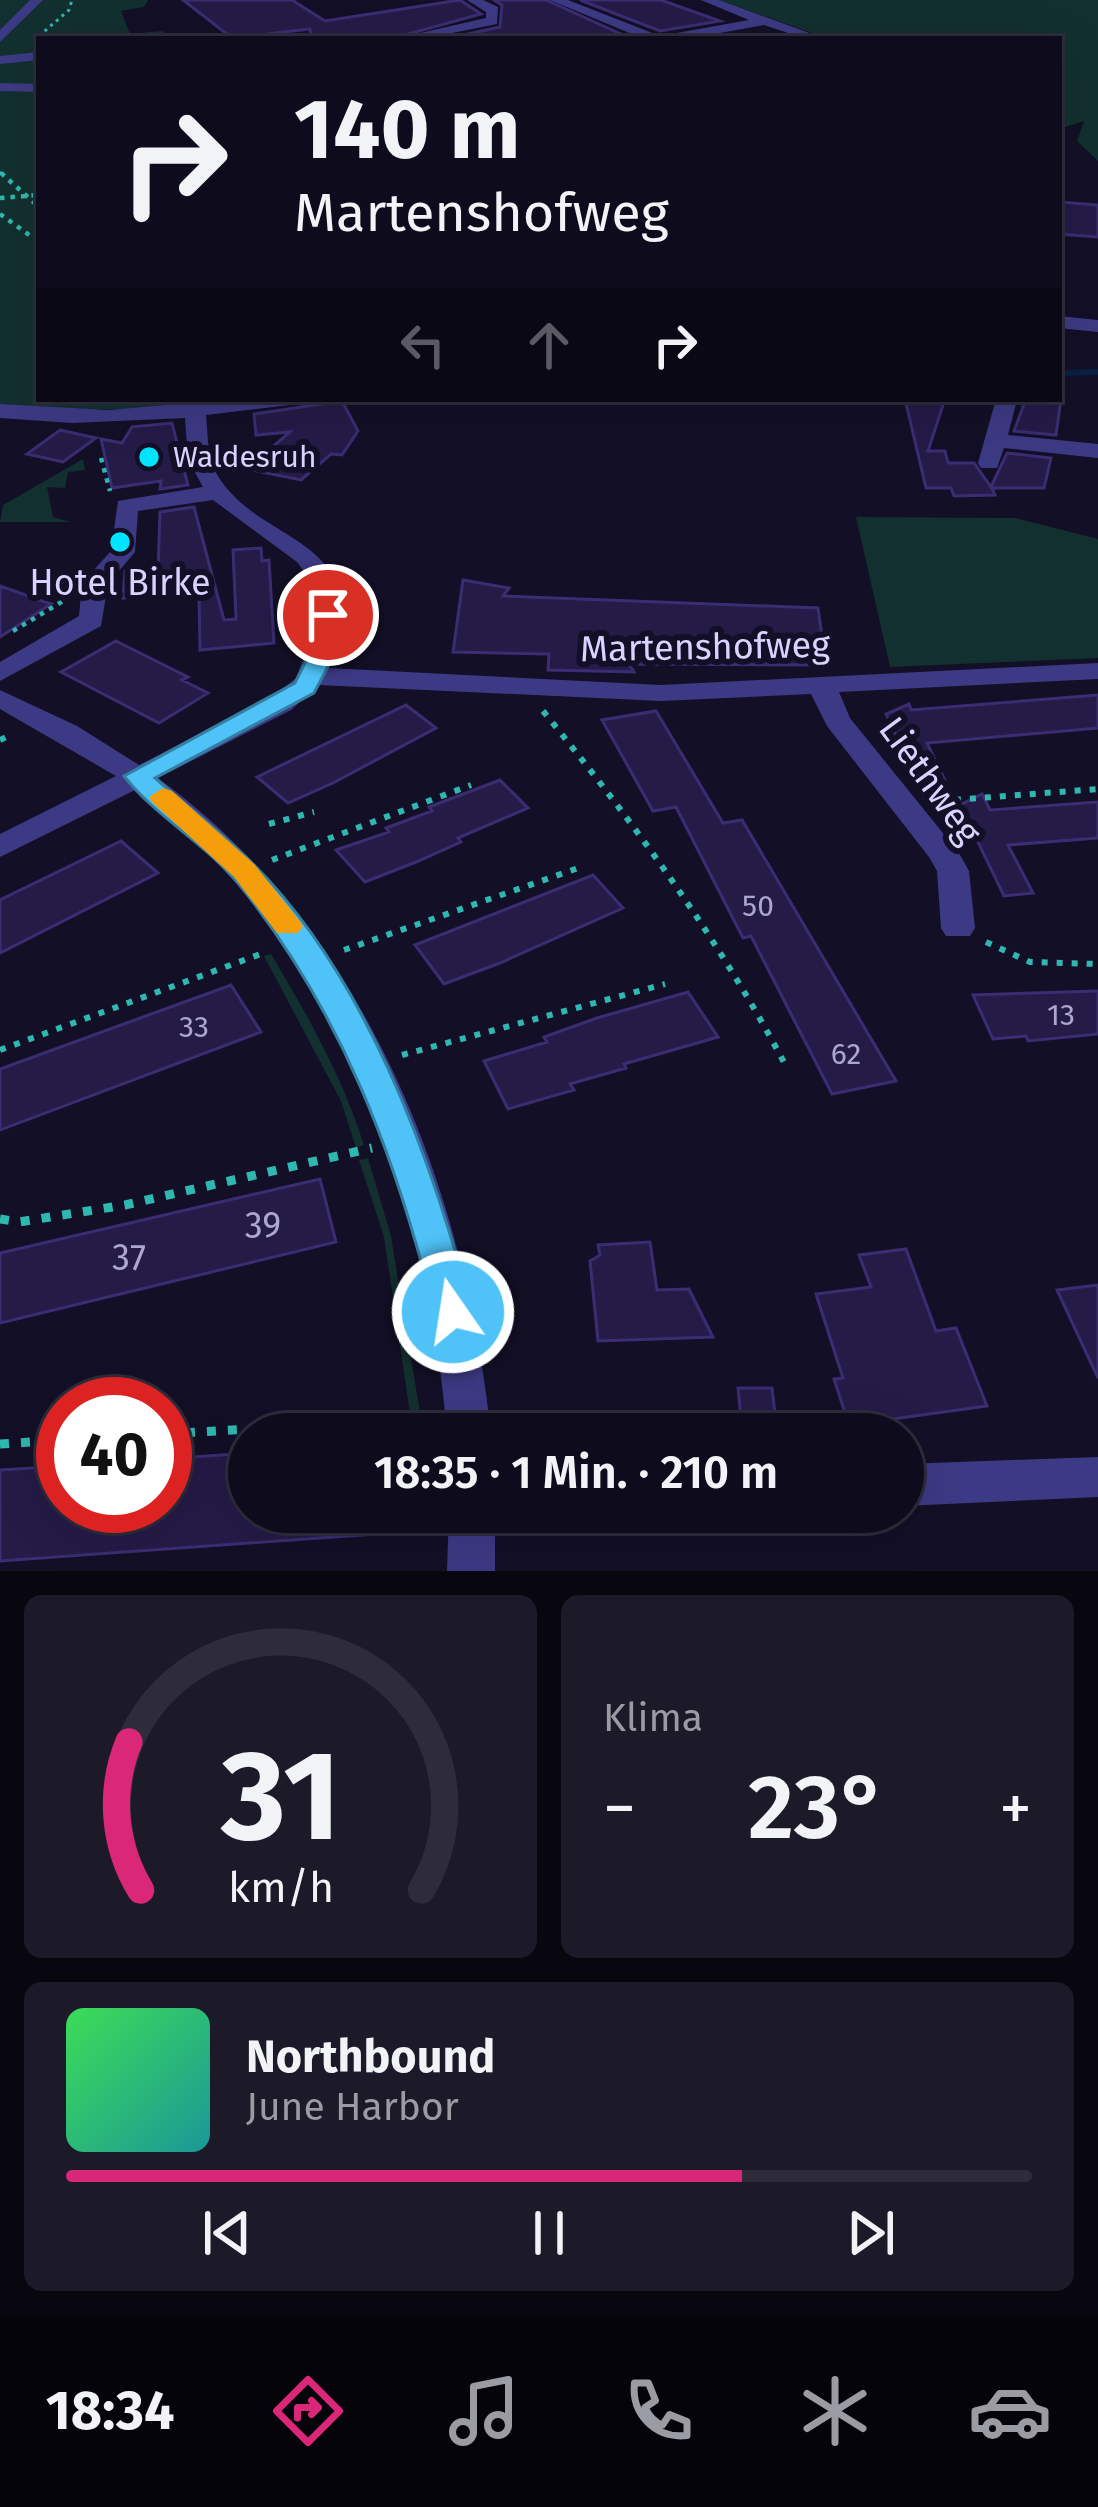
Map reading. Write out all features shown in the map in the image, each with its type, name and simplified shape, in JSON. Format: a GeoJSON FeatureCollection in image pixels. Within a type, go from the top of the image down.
{"type":"FeatureCollection","features":[{"type":"Feature","properties":{"kind":"street"},"geometry":{"type":"LineString","coordinates":[[0,38],[37,0]]}},
{"type":"Feature","properties":{"kind":"street"},"geometry":{"type":"LineString","coordinates":[[416,36],[492,21],[493,10],[472,0]]}},
{"type":"Feature","properties":{"kind":"street"},"geometry":{"type":"LineString","coordinates":[[556,0],[665,36]]}},
{"type":"Feature","properties":{"kind":"street"},"geometry":{"type":"LineString","coordinates":[[707,0],[811,36]]}},
{"type":"Feature","properties":{"kind":"street"},"geometry":{"type":"LineString","coordinates":[[682,36],[766,20]]}},
{"type":"Feature","properties":{"kind":"street"},"geometry":{"type":"LineString","coordinates":[[720,29],[739,36]]}},
{"type":"Feature","properties":{"kind":"street"},"geometry":{"type":"LineString","coordinates":[[0,60],[36,56]]}},
{"type":"Feature","properties":{"kind":"street"},"geometry":{"type":"LineString","coordinates":[[0,87],[36,88]]}},
{"type":"Feature","properties":{"kind":"street"},"geometry":{"type":"LineString","coordinates":[[1062,322],[1098,326]]}},
{"type":"Feature","properties":{"kind":"street"},"geometry":{"type":"LineString","coordinates":[[0,410],[80,416],[264,402]]}},
{"type":"Feature","properties":{"kind":"street"},"geometry":{"type":"LineString","coordinates":[[1005,402],[992,452],[1098,451]]}},
{"type":"Feature","properties":{"kind":"street"},"geometry":{"type":"LineString","coordinates":[[0,847],[281,704],[314,676],[328,615],[326,585],[302,549],[229,501],[200,464],[195,410]]}},
{"type":"Feature","properties":{"kind":"street"},"geometry":{"type":"LineString","coordinates":[[0,673],[92,620],[94,583],[123,552],[124,508],[156,501],[277,502]]}},
{"type":"Feature","properties":{"kind":"street","name":"Martenshofweg"},"geometry":{"type":"LineString","coordinates":[[314,676],[662,693],[1098,671]]}},
{"type":"Feature","properties":{"kind":"street","name":"Liethweg"},"geometry":{"type":"LineString","coordinates":[[821,684],[837,720],[953,871],[958,928]]}},
{"type":"Feature","properties":{"kind":"street"},"geometry":{"type":"LineString","coordinates":[[0,698],[95,747],[138,776],[244,871],[305,951],[369,1064],[402,1138],[446,1275],[468,1413]]}},
{"type":"Feature","properties":{"kind":"street"},"geometry":{"type":"LineString","coordinates":[[924,1485],[1098,1478]]}},
{"type":"Feature","properties":{"kind":"street"},"geometry":{"type":"LineString","coordinates":[[471,1571],[472,1533]]}},
{"type":"Feature","properties":{"kind":"path"},"geometry":{"type":"LineString","coordinates":[[0,172],[36,204]]}},
{"type":"Feature","properties":{"kind":"path"},"geometry":{"type":"LineString","coordinates":[[0,198],[36,195]]}},
{"type":"Feature","properties":{"kind":"path"},"geometry":{"type":"LineString","coordinates":[[0,214],[36,240]]}},
{"type":"Feature","properties":{"kind":"path"},"geometry":{"type":"LineString","coordinates":[[528,686],[534,700],[645,835],[750,993],[787,1068]]}},
{"type":"Feature","properties":{"kind":"path"},"geometry":{"type":"LineString","coordinates":[[244,871],[471,785]]}},
{"type":"Feature","properties":{"kind":"path"},"geometry":{"type":"LineString","coordinates":[[905,804],[1098,790]]}},
{"type":"Feature","properties":{"kind":"path"},"geometry":{"type":"LineString","coordinates":[[269,824],[314,812]]}},
{"type":"Feature","properties":{"kind":"path"},"geometry":{"type":"LineString","coordinates":[[0,1050],[584,866]]}},
{"type":"Feature","properties":{"kind":"path"},"geometry":{"type":"LineString","coordinates":[[958,928],[1030,962],[1098,964]]}},
{"type":"Feature","properties":{"kind":"path"},"geometry":{"type":"LineString","coordinates":[[369,1064],[664,985]]}},
{"type":"Feature","properties":{"kind":"path"},"geometry":{"type":"LineString","coordinates":[[0,1219],[19,1222],[125,1205],[353,1154],[402,1138]]}},
{"type":"Feature","properties":{"kind":"path"},"geometry":{"type":"LineString","coordinates":[[192,1432],[228,1430]]}},
{"type":"Feature","properties":{"kind":"path"},"geometry":{"type":"LineString","coordinates":[[0,1444],[36,1442]]}},
{"type":"Feature","properties":{"kind":"green space"},"geometry":{"type":"Polygon","coordinates":[[[0,0],[148,0],[144,7],[121,11],[130,34],[162,31],[166,36],[36,36],[36,402],[224,402],[126,409],[0,404],[0,0]]]}},
{"type":"Feature","properties":{"kind":"green space"},"geometry":{"type":"Polygon","coordinates":[[[719,0],[1098,0],[1098,161],[1077,141],[1084,121],[1062,128],[1062,36],[821,36],[719,0]]]}},
{"type":"Feature","properties":{"kind":"green space"},"geometry":{"type":"Polygon","coordinates":[[[83,459],[85,470],[68,472],[65,488],[47,487],[53,517],[70,522],[0,522],[3,505],[83,459]]]}},
{"type":"Feature","properties":{"kind":"green space"},"geometry":{"type":"Polygon","coordinates":[[[856,517],[1015,518],[1098,539],[1098,658],[890,667],[856,517]]]}},
{"type":"Feature","properties":{"kind":"green space"},"geometry":{"type":"Polygon","coordinates":[[[271,954],[323,1047],[364,1145],[356,1148],[341,1101],[264,956],[271,954]]]}},
{"type":"Feature","properties":{"kind":"green space"},"geometry":{"type":"Polygon","coordinates":[[[368,1158],[391,1236],[420,1413],[410,1413],[384,1237],[359,1160],[368,1158]]]}},
{"type":"Feature","properties":{"kind":"building"},"geometry":{"type":"Polygon","coordinates":[[[183,0],[292,0],[325,21],[460,0],[481,14],[401,36],[311,36],[310,29],[229,36],[183,0]]]}},
{"type":"Feature","properties":{"kind":"building"},"geometry":{"type":"Polygon","coordinates":[[[494,0],[546,0],[625,36],[459,36],[500,27],[502,5],[494,0]]]}},
{"type":"Feature","properties":{"kind":"building"},"geometry":{"type":"Polygon","coordinates":[[[580,0],[661,0],[720,21],[660,31],[580,0]]]}},
{"type":"Feature","properties":{"kind":"building"},"geometry":{"type":"Polygon","coordinates":[[[1062,202],[1098,205],[1098,237],[1062,234],[1062,202]]]}},
{"type":"Feature","properties":{"kind":"building"},"geometry":{"type":"Polygon","coordinates":[[[343,402],[358,431],[342,455],[331,454],[301,480],[247,469],[290,432],[256,435],[254,414],[343,402]]]}},
{"type":"Feature","properties":{"kind":"building"},"geometry":{"type":"Polygon","coordinates":[[[906,402],[944,402],[928,451],[945,451],[948,463],[974,463],[991,487],[1007,453],[1051,458],[1044,488],[992,488],[995,495],[954,496],[951,488],[926,488],[906,402]]]}},
{"type":"Feature","properties":{"kind":"building"},"geometry":{"type":"Polygon","coordinates":[[[1025,402],[1061,402],[1056,435],[1014,431],[1025,402]]]}},
{"type":"Feature","properties":{"kind":"building","name":"Waldesruh"},"geometry":{"type":"Polygon","coordinates":[[[172,423],[188,485],[160,489],[161,481],[112,488],[101,439],[122,443],[132,427],[172,423]]]}},
{"type":"Feature","properties":{"kind":"building"},"geometry":{"type":"Polygon","coordinates":[[[60,430],[96,438],[63,462],[27,454],[60,430]]]}},
{"type":"Feature","properties":{"kind":"building"},"geometry":{"type":"Polygon","coordinates":[[[194,507],[224,620],[236,619],[233,550],[261,548],[262,561],[269,560],[274,643],[200,650],[199,592],[123,598],[125,571],[158,569],[160,512],[194,507]]]}},
{"type":"Feature","properties":{"kind":"building"},"geometry":{"type":"Polygon","coordinates":[[[463,580],[509,588],[503,596],[818,608],[826,665],[629,664],[634,672],[548,670],[549,654],[453,652],[463,580]]]}},
{"type":"Feature","properties":{"kind":"building"},"geometry":{"type":"Polygon","coordinates":[[[0,586],[51,604],[0,637],[0,586]]]}},
{"type":"Feature","properties":{"kind":"building"},"geometry":{"type":"Polygon","coordinates":[[[116,641],[188,677],[182,680],[208,693],[159,723],[61,672],[116,641]]]}},
{"type":"Feature","properties":{"kind":"building"},"geometry":{"type":"Polygon","coordinates":[[[1098,695],[1098,728],[927,743],[953,797],[924,799],[886,714],[909,704],[911,710],[1098,695]]]}},
{"type":"Feature","properties":{"kind":"building"},"geometry":{"type":"Polygon","coordinates":[[[406,705],[436,728],[333,783],[288,803],[257,777],[406,705]]]}},
{"type":"Feature","properties":{"kind":"building"},"geometry":{"type":"Polygon","coordinates":[[[656,711],[723,823],[742,820],[896,1081],[832,1094],[751,936],[743,938],[676,807],[653,811],[602,720],[656,711]]]}},
{"type":"Feature","properties":{"kind":"building"},"geometry":{"type":"Polygon","coordinates":[[[500,780],[528,808],[416,862],[365,882],[336,850],[389,832],[386,828],[432,811],[429,807],[500,780]]]}},
{"type":"Feature","properties":{"kind":"building"},"geometry":{"type":"Polygon","coordinates":[[[982,794],[990,810],[1098,802],[1098,838],[1008,845],[1033,893],[1004,896],[960,805],[982,794]]]}},
{"type":"Feature","properties":{"kind":"building"},"geometry":{"type":"Polygon","coordinates":[[[121,841],[158,873],[0,953],[0,900],[121,841]]]}},
{"type":"Feature","properties":{"kind":"building"},"geometry":{"type":"Polygon","coordinates":[[[593,875],[623,908],[500,963],[444,984],[415,945],[593,875]]]}},
{"type":"Feature","properties":{"kind":"building"},"geometry":{"type":"Polygon","coordinates":[[[231,985],[261,1032],[0,1130],[0,1069],[231,985]]]}},
{"type":"Feature","properties":{"kind":"building"},"geometry":{"type":"Polygon","coordinates":[[[1098,991],[1098,1034],[1028,1041],[1026,1036],[993,1039],[973,995],[1098,991]]]}},
{"type":"Feature","properties":{"kind":"building"},"geometry":{"type":"Polygon","coordinates":[[[688,992],[718,1037],[570,1084],[574,1090],[508,1109],[484,1061],[547,1042],[544,1037],[597,1018],[688,992]]]}},
{"type":"Feature","properties":{"kind":"building"},"geometry":{"type":"Polygon","coordinates":[[[320,1179],[336,1242],[0,1323],[0,1253],[320,1179]]]}},
{"type":"Feature","properties":{"kind":"building"},"geometry":{"type":"Polygon","coordinates":[[[650,1242],[657,1290],[689,1289],[713,1337],[598,1341],[590,1261],[600,1255],[598,1245],[650,1242]]]}},
{"type":"Feature","properties":{"kind":"building"},"geometry":{"type":"Polygon","coordinates":[[[906,1249],[936,1331],[956,1328],[987,1406],[924,1415],[845,1413],[834,1379],[843,1378],[816,1294],[871,1287],[859,1255],[906,1249]]]}},
{"type":"Feature","properties":{"kind":"building"},"geometry":{"type":"Polygon","coordinates":[[[1098,1285],[1098,1378],[1057,1290],[1098,1285]]]}},
{"type":"Feature","properties":{"kind":"building"},"geometry":{"type":"Polygon","coordinates":[[[738,1388],[772,1388],[775,1413],[740,1413],[738,1388]]]}},
{"type":"Feature","properties":{"kind":"building"},"geometry":{"type":"Polygon","coordinates":[[[228,1454],[228,1533],[389,1533],[0,1561],[0,1470],[36,1468],[36,1533],[192,1533],[192,1457],[228,1454]]]}},
{"type":"Feature","properties":{"kind":"waterway"},"geometry":{"type":"LineString","coordinates":[[1063,373],[1098,372]]}},
{"type":"Feature","properties":{"kind":"slow traffic"},"geometry":{"type":"LineString","coordinates":[[163,797],[244,871],[288,926]]}},
{"type":"Feature","properties":{"kind":"place","name":"Waldesruh"},"geometry":{"type":"Point","coordinates":[149,457]}},
{"type":"Feature","properties":{"kind":"place","name":"Hotel Birke"},"geometry":{"type":"Point","coordinates":[120,542]}},
{"type":"Feature","properties":{"kind":"route"},"geometry":{"type":"LineString","coordinates":[[328,615],[320,659],[305,687],[281,704],[138,776],[244,871],[298,941],[339,1006],[402,1138],[446,1275],[453,1312]]}}]}
